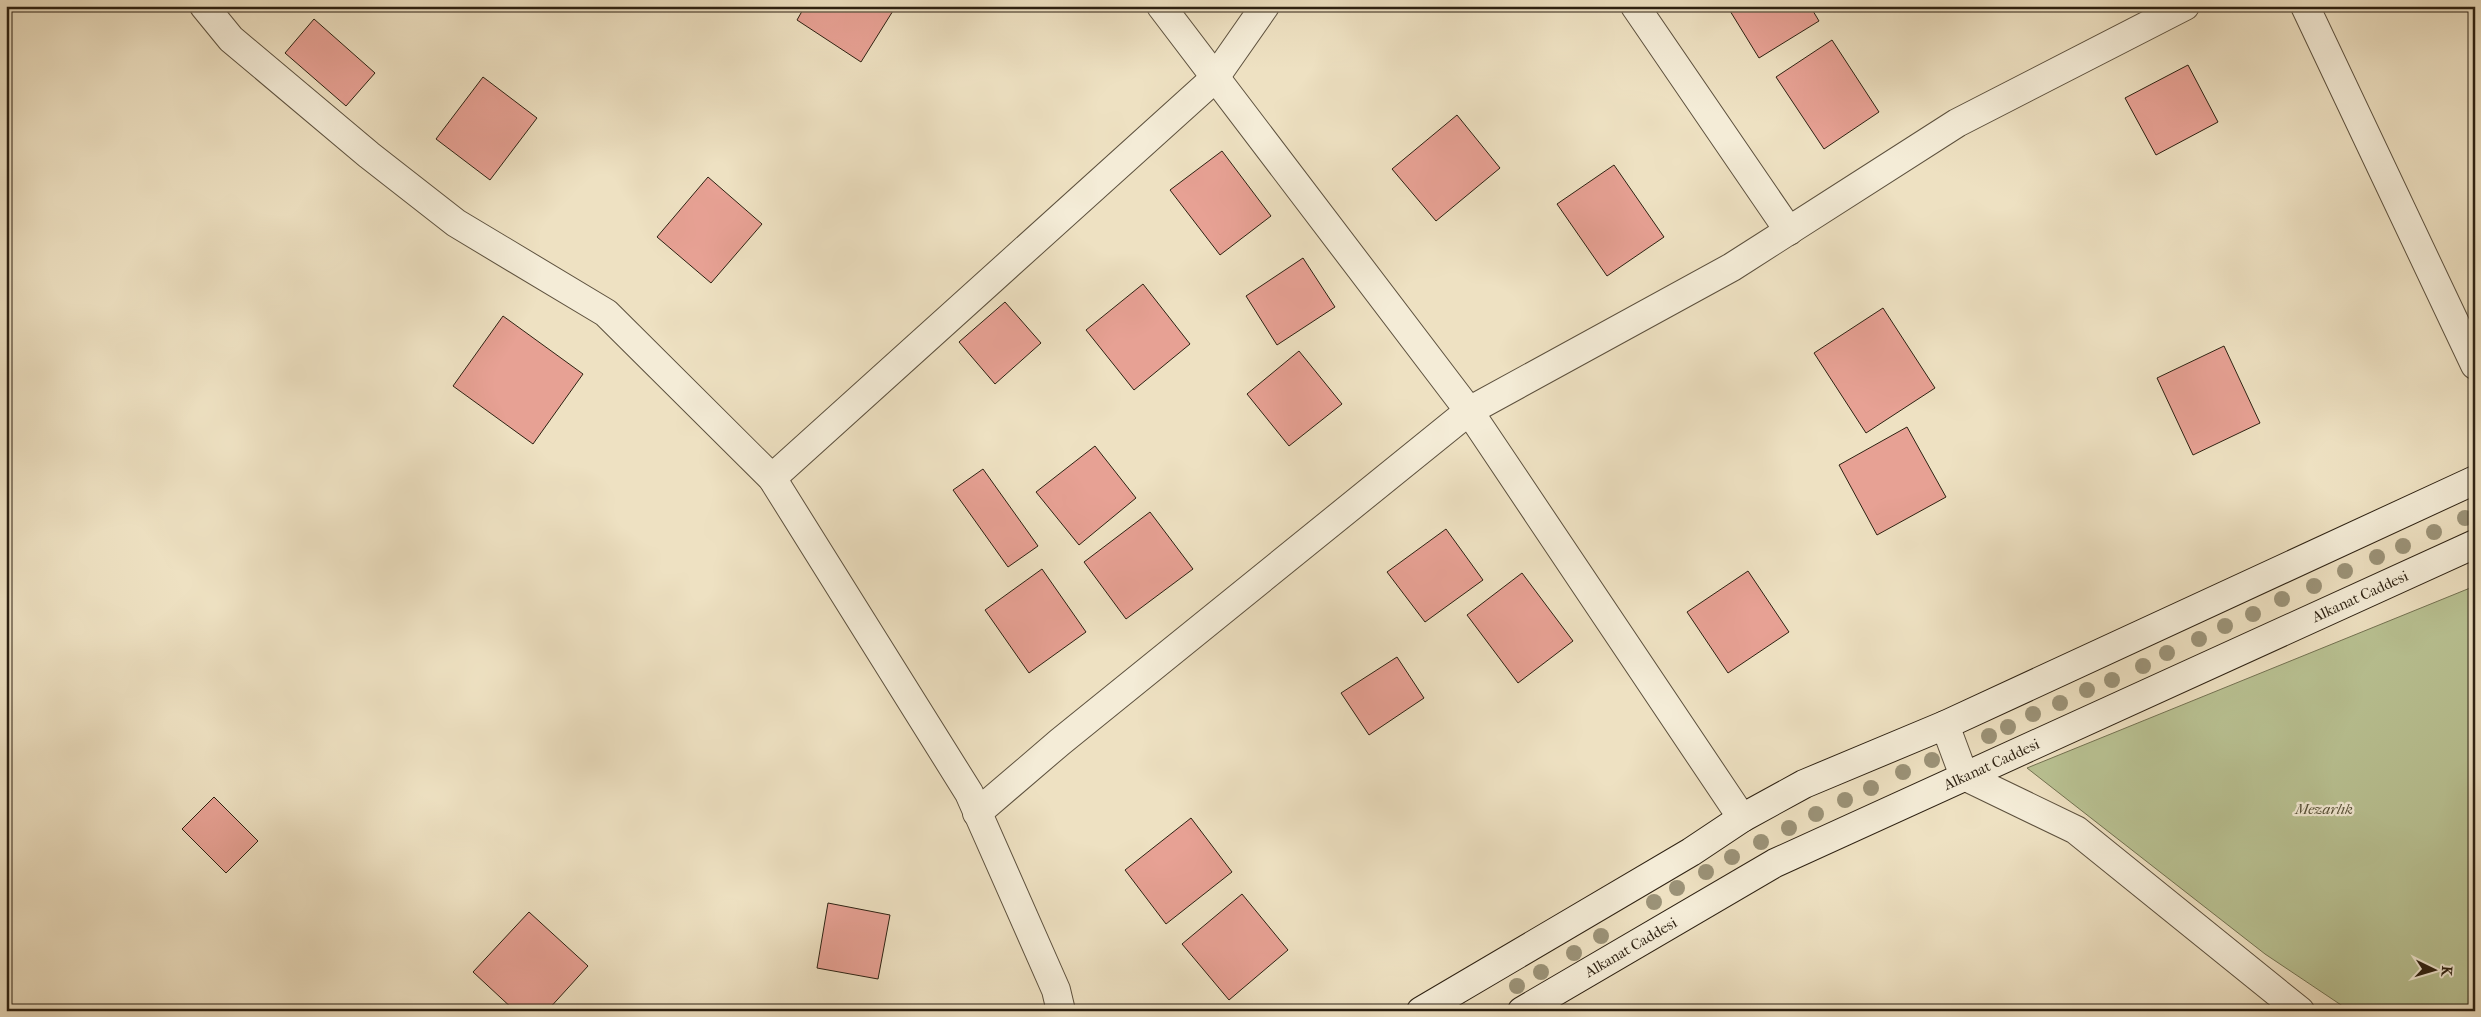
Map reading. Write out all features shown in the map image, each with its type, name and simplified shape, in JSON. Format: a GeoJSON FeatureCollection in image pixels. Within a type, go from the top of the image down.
{"type":"FeatureCollection","features":[{"type":"Feature","properties":{"kind":"street"},"geometry":{"type":"LineString","coordinates":[[204,6],[231,39],[369,155],[456,223],[606,313],[772,478],[969,793],[1056,990],[1062,1011]]}},
{"type":"Feature","properties":{"kind":"street"},"geometry":{"type":"LineString","coordinates":[[1161,6],[1214,79],[1468,411],[1742,818]]}},
{"type":"Feature","properties":{"kind":"street"},"geometry":{"type":"LineString","coordinates":[[772,478],[1214,79],[1265,6]]}},
{"type":"Feature","properties":{"kind":"street"},"geometry":{"type":"LineString","coordinates":[[977,813],[1060,742],[1468,411],[1732,267],[1957,123],[2185,6]]}},
{"type":"Feature","properties":{"kind":"street"},"geometry":{"type":"LineString","coordinates":[[2306,6],[2475,365]]}},
{"type":"Feature","properties":{"kind":"street"},"geometry":{"type":"LineString","coordinates":[[1642,9],[1789,231]]}},
{"type":"Feature","properties":{"kind":"street"},"geometry":{"type":"LineString","coordinates":[[1421,1011],[1691,852],[1742,818],[1804,784],[1945,725],[2475,480]]}},
{"type":"Feature","properties":{"kind":"street","name":"Alkanat Caddesi"},"geometry":{"type":"LineString","coordinates":[[1522,1011],[1746,878],[1811,846],[2475,544]]}},
{"type":"Feature","properties":{"kind":"street"},"geometry":{"type":"LineString","coordinates":[[1945,725],[1964,776],[2076,830],[2300,1011]]}},
{"type":"Feature","properties":{"kind":"green space","name":"Mezarlık"},"geometry":{"type":"Polygon","coordinates":[[[2475,586],[2475,1011],[2350,1011],[2265,954],[2027,768],[2475,586]]]}},
{"type":"Feature","properties":{"kind":"building"},"geometry":{"type":"Polygon","coordinates":[[[805,6],[896,6],[861,62],[797,20],[805,6]]]}},
{"type":"Feature","properties":{"kind":"building"},"geometry":{"type":"Polygon","coordinates":[[[1727,6],[1810,6],[1819,21],[1759,58],[1727,6]]]}},
{"type":"Feature","properties":{"kind":"building"},"geometry":{"type":"Polygon","coordinates":[[[314,19],[375,73],[346,106],[285,53],[314,19]]]}},
{"type":"Feature","properties":{"kind":"building"},"geometry":{"type":"Polygon","coordinates":[[[1832,40],[1879,112],[1824,149],[1776,77],[1832,40]]]}},
{"type":"Feature","properties":{"kind":"building"},"geometry":{"type":"Polygon","coordinates":[[[2188,65],[2218,122],[2156,155],[2125,98],[2188,65]]]}},
{"type":"Feature","properties":{"kind":"building"},"geometry":{"type":"Polygon","coordinates":[[[483,77],[537,118],[490,180],[436,139],[483,77]]]}},
{"type":"Feature","properties":{"kind":"building"},"geometry":{"type":"Polygon","coordinates":[[[1457,115],[1500,168],[1436,221],[1392,169],[1457,115]]]}},
{"type":"Feature","properties":{"kind":"building"},"geometry":{"type":"Polygon","coordinates":[[[1222,151],[1271,216],[1220,255],[1170,190],[1222,151]]]}},
{"type":"Feature","properties":{"kind":"building"},"geometry":{"type":"Polygon","coordinates":[[[1614,165],[1664,237],[1607,276],[1557,204],[1614,165]]]}},
{"type":"Feature","properties":{"kind":"building"},"geometry":{"type":"Polygon","coordinates":[[[708,177],[762,224],[711,283],[657,237],[708,177]]]}},
{"type":"Feature","properties":{"kind":"building"},"geometry":{"type":"Polygon","coordinates":[[[1303,258],[1335,307],[1277,345],[1246,296],[1303,258]]]}},
{"type":"Feature","properties":{"kind":"building"},"geometry":{"type":"Polygon","coordinates":[[[1143,284],[1190,344],[1134,390],[1086,330],[1143,284]]]}},
{"type":"Feature","properties":{"kind":"building"},"geometry":{"type":"Polygon","coordinates":[[[1005,302],[1041,343],[995,384],[959,342],[1005,302]]]}},
{"type":"Feature","properties":{"kind":"building"},"geometry":{"type":"Polygon","coordinates":[[[1883,308],[1935,388],[1866,433],[1814,353],[1883,308]]]}},
{"type":"Feature","properties":{"kind":"building"},"geometry":{"type":"Polygon","coordinates":[[[503,316],[583,374],[533,444],[453,386],[503,316]]]}},
{"type":"Feature","properties":{"kind":"building"},"geometry":{"type":"Polygon","coordinates":[[[2224,346],[2260,423],[2193,455],[2157,378],[2224,346]]]}},
{"type":"Feature","properties":{"kind":"building"},"geometry":{"type":"Polygon","coordinates":[[[1299,351],[1342,404],[1289,446],[1247,394],[1299,351]]]}},
{"type":"Feature","properties":{"kind":"building"},"geometry":{"type":"Polygon","coordinates":[[[1907,427],[1946,497],[1877,535],[1839,465],[1907,427]]]}},
{"type":"Feature","properties":{"kind":"building"},"geometry":{"type":"Polygon","coordinates":[[[1095,446],[1136,498],[1079,545],[1036,492],[1095,446]]]}},
{"type":"Feature","properties":{"kind":"building"},"geometry":{"type":"Polygon","coordinates":[[[983,469],[1038,546],[1008,567],[953,490],[983,469]]]}},
{"type":"Feature","properties":{"kind":"building"},"geometry":{"type":"Polygon","coordinates":[[[1150,512],[1193,569],[1126,619],[1084,562],[1150,512]]]}},
{"type":"Feature","properties":{"kind":"building"},"geometry":{"type":"Polygon","coordinates":[[[1446,529],[1483,580],[1425,622],[1387,572],[1446,529]]]}},
{"type":"Feature","properties":{"kind":"building"},"geometry":{"type":"Polygon","coordinates":[[[1042,569],[1086,632],[1029,673],[985,610],[1042,569]]]}},
{"type":"Feature","properties":{"kind":"building"},"geometry":{"type":"Polygon","coordinates":[[[1748,571],[1789,632],[1728,673],[1687,612],[1748,571]]]}},
{"type":"Feature","properties":{"kind":"building"},"geometry":{"type":"Polygon","coordinates":[[[1522,573],[1573,641],[1518,683],[1467,615],[1522,573]]]}},
{"type":"Feature","properties":{"kind":"building"},"geometry":{"type":"Polygon","coordinates":[[[1397,657],[1424,698],[1369,735],[1341,693],[1397,657]]]}},
{"type":"Feature","properties":{"kind":"building"},"geometry":{"type":"Polygon","coordinates":[[[214,797],[258,841],[226,873],[182,829],[214,797]]]}},
{"type":"Feature","properties":{"kind":"building"},"geometry":{"type":"Polygon","coordinates":[[[1191,818],[1232,872],[1166,924],[1125,870],[1191,818]]]}},
{"type":"Feature","properties":{"kind":"building"},"geometry":{"type":"Polygon","coordinates":[[[1242,894],[1288,950],[1229,1000],[1182,944],[1242,894]]]}},
{"type":"Feature","properties":{"kind":"building"},"geometry":{"type":"Polygon","coordinates":[[[828,903],[890,915],[878,979],[817,968],[828,903]]]}},
{"type":"Feature","properties":{"kind":"building"},"geometry":{"type":"Polygon","coordinates":[[[529,912],[588,966],[547,1011],[515,1011],[473,972],[529,912]]]}}]}
